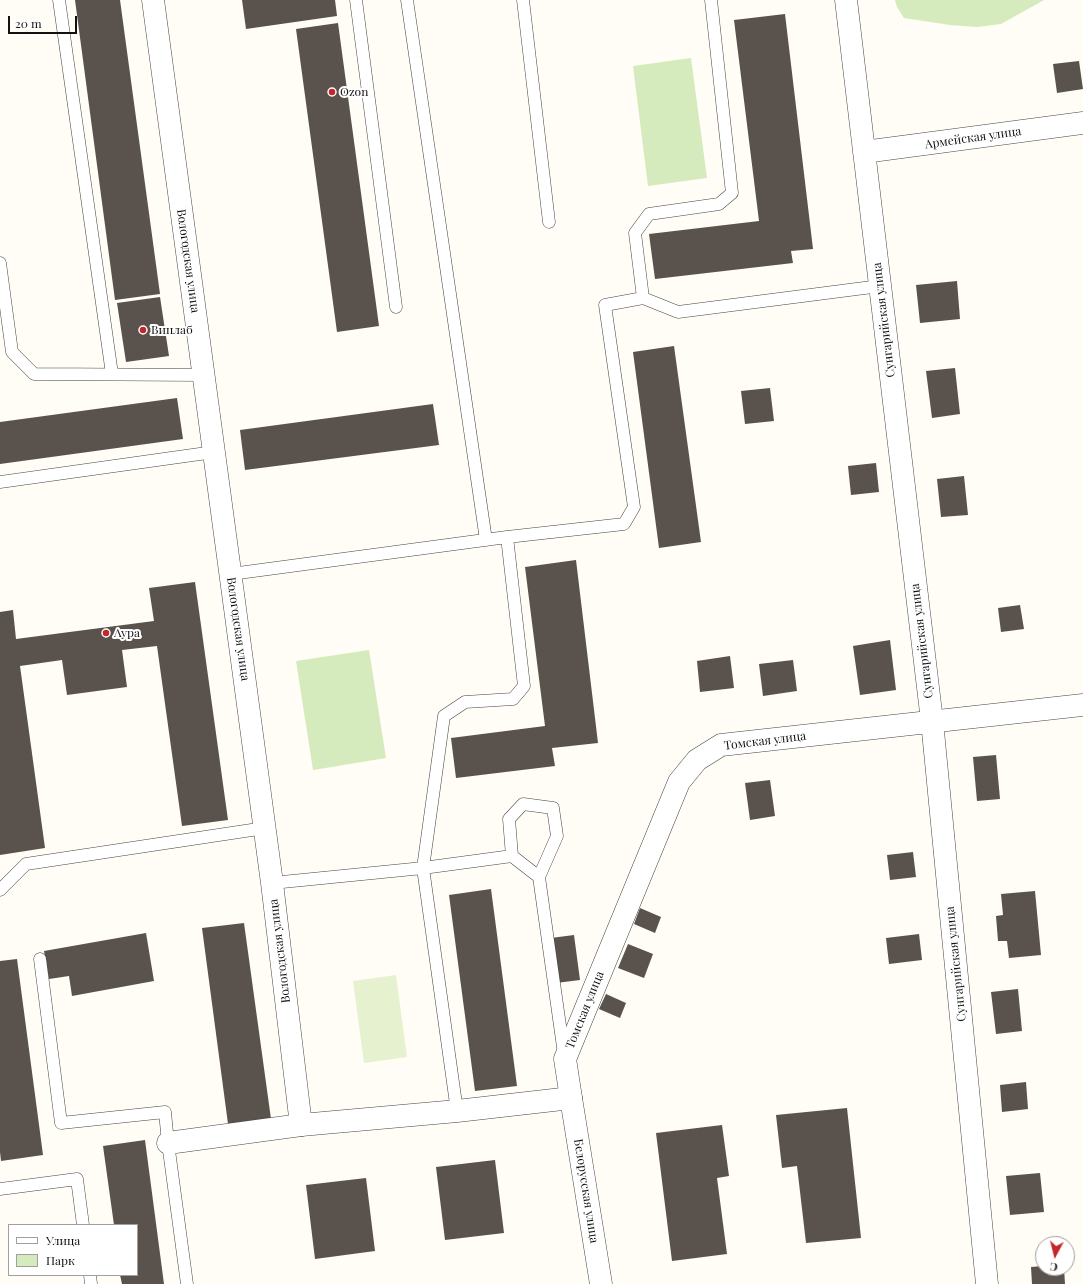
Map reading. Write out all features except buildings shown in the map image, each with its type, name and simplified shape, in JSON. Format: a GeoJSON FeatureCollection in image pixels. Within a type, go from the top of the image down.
{"type":"FeatureCollection","features":[{"type":"Feature","properties":{"kind":"street","name":"Вологодская улица"},"geometry":{"type":"LineString","coordinates":[[153,0],[265,828],[301,1126]]}},
{"type":"Feature","properties":{"kind":"street","name":"Сунгарийская улица"},"geometry":{"type":"LineString","coordinates":[[846,0],[932,721],[987,1284]]}},
{"type":"Feature","properties":{"kind":"street","name":"Армейская улица"},"geometry":{"type":"LineString","coordinates":[[864,152],[1083,123]]}},
{"type":"Feature","properties":{"kind":"street","name":"Томская улица"},"geometry":{"type":"LineString","coordinates":[[571,1098],[565,1059],[679,782],[697,760],[721,745],[1083,705]]}},
{"type":"Feature","properties":{"kind":"street"},"geometry":{"type":"LineString","coordinates":[[168,1143],[301,1126],[571,1098]]}},
{"type":"Feature","properties":{"kind":"street","name":"Белорусская улица"},"geometry":{"type":"LineString","coordinates":[[571,1098],[601,1284]]}},
{"type":"Feature","properties":{"kind":"lane"},"geometry":{"type":"LineString","coordinates":[[59,0],[112,374]]}},
{"type":"Feature","properties":{"kind":"lane"},"geometry":{"type":"LineString","coordinates":[[356,0],[396,307]]}},
{"type":"Feature","properties":{"kind":"lane"},"geometry":{"type":"LineString","coordinates":[[407,0],[486,540]]}},
{"type":"Feature","properties":{"kind":"lane"},"geometry":{"type":"LineString","coordinates":[[523,0],[550,222]]}},
{"type":"Feature","properties":{"kind":"lane"},"geometry":{"type":"LineString","coordinates":[[643,298],[635,233],[649,214],[719,204],[732,193],[711,0]]}},
{"type":"Feature","properties":{"kind":"lane"},"geometry":{"type":"LineString","coordinates":[[0,263],[12,352],[34,374],[203,374]]}},
{"type":"Feature","properties":{"kind":"lane"},"geometry":{"type":"LineString","coordinates":[[231,574],[507,537],[624,524],[634,506],[605,305],[643,298],[678,312],[880,286]]}},
{"type":"Feature","properties":{"kind":"lane"},"geometry":{"type":"LineString","coordinates":[[0,482],[214,452]]}},
{"type":"Feature","properties":{"kind":"lane"},"geometry":{"type":"LineString","coordinates":[[457,1111],[423,868],[444,716],[465,702],[513,699],[524,686],[507,537]]}},
{"type":"Feature","properties":{"kind":"lane"},"geometry":{"type":"LineString","coordinates":[[512,856],[509,819],[523,804],[553,808],[558,836],[539,877],[565,1059]]}},
{"type":"Feature","properties":{"kind":"lane"},"geometry":{"type":"LineString","coordinates":[[0,890],[26,864],[265,828]]}},
{"type":"Feature","properties":{"kind":"lane"},"geometry":{"type":"LineString","coordinates":[[272,883],[423,868],[512,856],[539,877]]}},
{"type":"Feature","properties":{"kind":"lane"},"geometry":{"type":"LineString","coordinates":[[40,959],[61,1122],[165,1112],[187,1284]]}},
{"type":"Feature","properties":{"kind":"lane"},"geometry":{"type":"LineString","coordinates":[[0,1189],[77,1179],[83,1224]]}},
{"type":"Feature","properties":{"kind":"green space"},"geometry":{"type":"Polygon","coordinates":[[[895,0],[1044,0],[1001,24],[977,27],[950,25],[904,18],[897,7],[895,0]]]}},
{"type":"Feature","properties":{"kind":"green space"},"geometry":{"type":"Polygon","coordinates":[[[691,58],[707,178],[648,186],[633,66],[691,58]]]}},
{"type":"Feature","properties":{"kind":"green space"},"geometry":{"type":"Polygon","coordinates":[[[369,650],[386,758],[313,770],[296,661],[369,650]]]}},
{"type":"Feature","properties":{"kind":"green space"},"geometry":{"type":"Polygon","coordinates":[[[396,975],[407,1057],[364,1063],[353,981],[396,975]]]}},
{"type":"Feature","properties":{"kind":"place","name":"Ozon"},"geometry":{"type":"Point","coordinates":[332,92]}},
{"type":"Feature","properties":{"kind":"place","name":"Винлаб"},"geometry":{"type":"Point","coordinates":[143,330]}},
{"type":"Feature","properties":{"kind":"place","name":"Аура"},"geometry":{"type":"Point","coordinates":[106,633]}}]}
